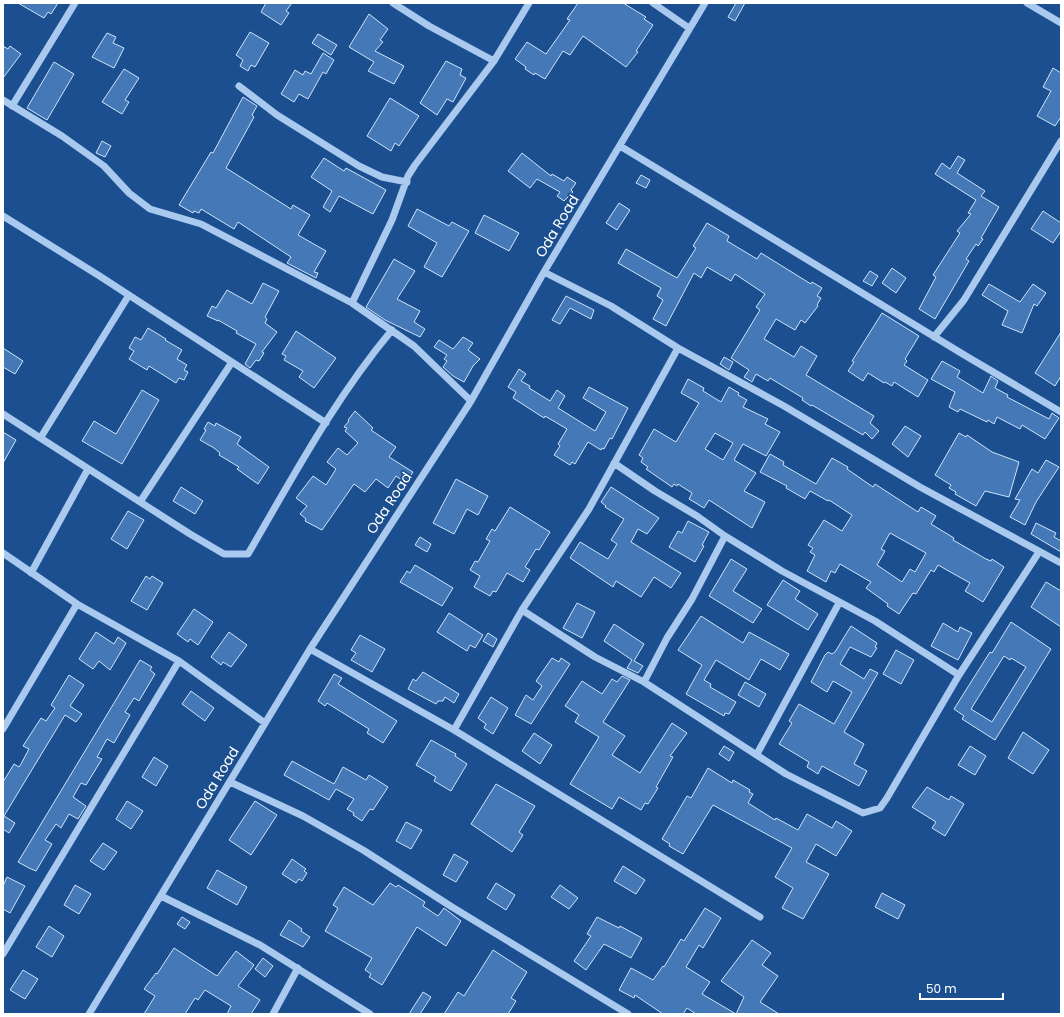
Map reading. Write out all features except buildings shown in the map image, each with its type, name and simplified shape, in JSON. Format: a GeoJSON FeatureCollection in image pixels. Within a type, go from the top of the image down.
{"type":"FeatureCollection","features":[{"type":"Feature","properties":{"kind":"street"},"geometry":{"type":"LineString","coordinates":[[12,106],[75,3]]}},
{"type":"Feature","properties":{"kind":"street"},"geometry":{"type":"LineString","coordinates":[[393,3],[429,26],[494,61]]}},
{"type":"Feature","properties":{"kind":"street"},"geometry":{"type":"LineString","coordinates":[[352,303],[392,220],[415,165],[494,61],[529,3]]}},
{"type":"Feature","properties":{"kind":"street"},"geometry":{"type":"LineString","coordinates":[[653,3],[689,28]]}},
{"type":"Feature","properties":{"kind":"street","name":"Oda Road"},"geometry":{"type":"LineString","coordinates":[[89,1014],[310,649],[471,401],[544,272],[705,3]]}},
{"type":"Feature","properties":{"kind":"street"},"geometry":{"type":"LineString","coordinates":[[1027,3],[1061,23]]}},
{"type":"Feature","properties":{"kind":"street"},"geometry":{"type":"LineString","coordinates":[[238,86],[277,115],[359,166],[382,177],[407,182]]}},
{"type":"Feature","properties":{"kind":"street"},"geometry":{"type":"LineString","coordinates":[[3,100],[62,136],[104,166],[129,194],[150,209],[201,224],[352,303],[414,346],[471,401]]}},
{"type":"Feature","properties":{"kind":"street"},"geometry":{"type":"LineString","coordinates":[[934,337],[964,300],[1061,141]]}},
{"type":"Feature","properties":{"kind":"street"},"geometry":{"type":"LineString","coordinates":[[620,146],[934,337],[1060,408]]}},
{"type":"Feature","properties":{"kind":"street"},"geometry":{"type":"LineString","coordinates":[[3,216],[129,295],[326,423]]}},
{"type":"Feature","properties":{"kind":"street"},"geometry":{"type":"LineString","coordinates":[[544,272],[611,306],[678,348],[784,406],[920,487],[1061,563]]}},
{"type":"Feature","properties":{"kind":"street"},"geometry":{"type":"LineString","coordinates":[[41,437],[129,295]]}},
{"type":"Feature","properties":{"kind":"street"},"geometry":{"type":"LineString","coordinates":[[3,414],[224,554],[248,554],[326,423],[369,358],[392,330]]}},
{"type":"Feature","properties":{"kind":"street"},"geometry":{"type":"LineString","coordinates":[[454,730],[522,610],[576,531],[678,348]]}},
{"type":"Feature","properties":{"kind":"street"},"geometry":{"type":"LineString","coordinates":[[140,502],[232,362]]}},
{"type":"Feature","properties":{"kind":"street"},"geometry":{"type":"LineString","coordinates":[[614,463],[697,516],[725,536],[839,603],[875,621],[959,675]]}},
{"type":"Feature","properties":{"kind":"street"},"geometry":{"type":"LineString","coordinates":[[31,573],[88,469]]}},
{"type":"Feature","properties":{"kind":"street"},"geometry":{"type":"LineString","coordinates":[[644,682],[667,638],[692,599],[725,536]]}},
{"type":"Feature","properties":{"kind":"street"},"geometry":{"type":"LineString","coordinates":[[522,610],[595,657],[644,682],[786,774],[863,813],[880,808],[959,675],[1039,552]]}},
{"type":"Feature","properties":{"kind":"street"},"geometry":{"type":"LineString","coordinates":[[3,553],[77,604],[179,661],[265,723]]}},
{"type":"Feature","properties":{"kind":"street"},"geometry":{"type":"LineString","coordinates":[[757,754],[839,603]]}},
{"type":"Feature","properties":{"kind":"street"},"geometry":{"type":"LineString","coordinates":[[3,729],[77,604]]}},
{"type":"Feature","properties":{"kind":"street"},"geometry":{"type":"LineString","coordinates":[[310,649],[454,730],[760,917]]}},
{"type":"Feature","properties":{"kind":"street"},"geometry":{"type":"LineString","coordinates":[[3,954],[179,661]]}},
{"type":"Feature","properties":{"kind":"street"},"geometry":{"type":"LineString","coordinates":[[230,782],[304,816],[363,850],[628,1014]]}},
{"type":"Feature","properties":{"kind":"street"},"geometry":{"type":"LineString","coordinates":[[161,896],[260,945],[370,1014]]}},
{"type":"Feature","properties":{"kind":"street"},"geometry":{"type":"LineString","coordinates":[[273,1014],[298,968]]}}]}
